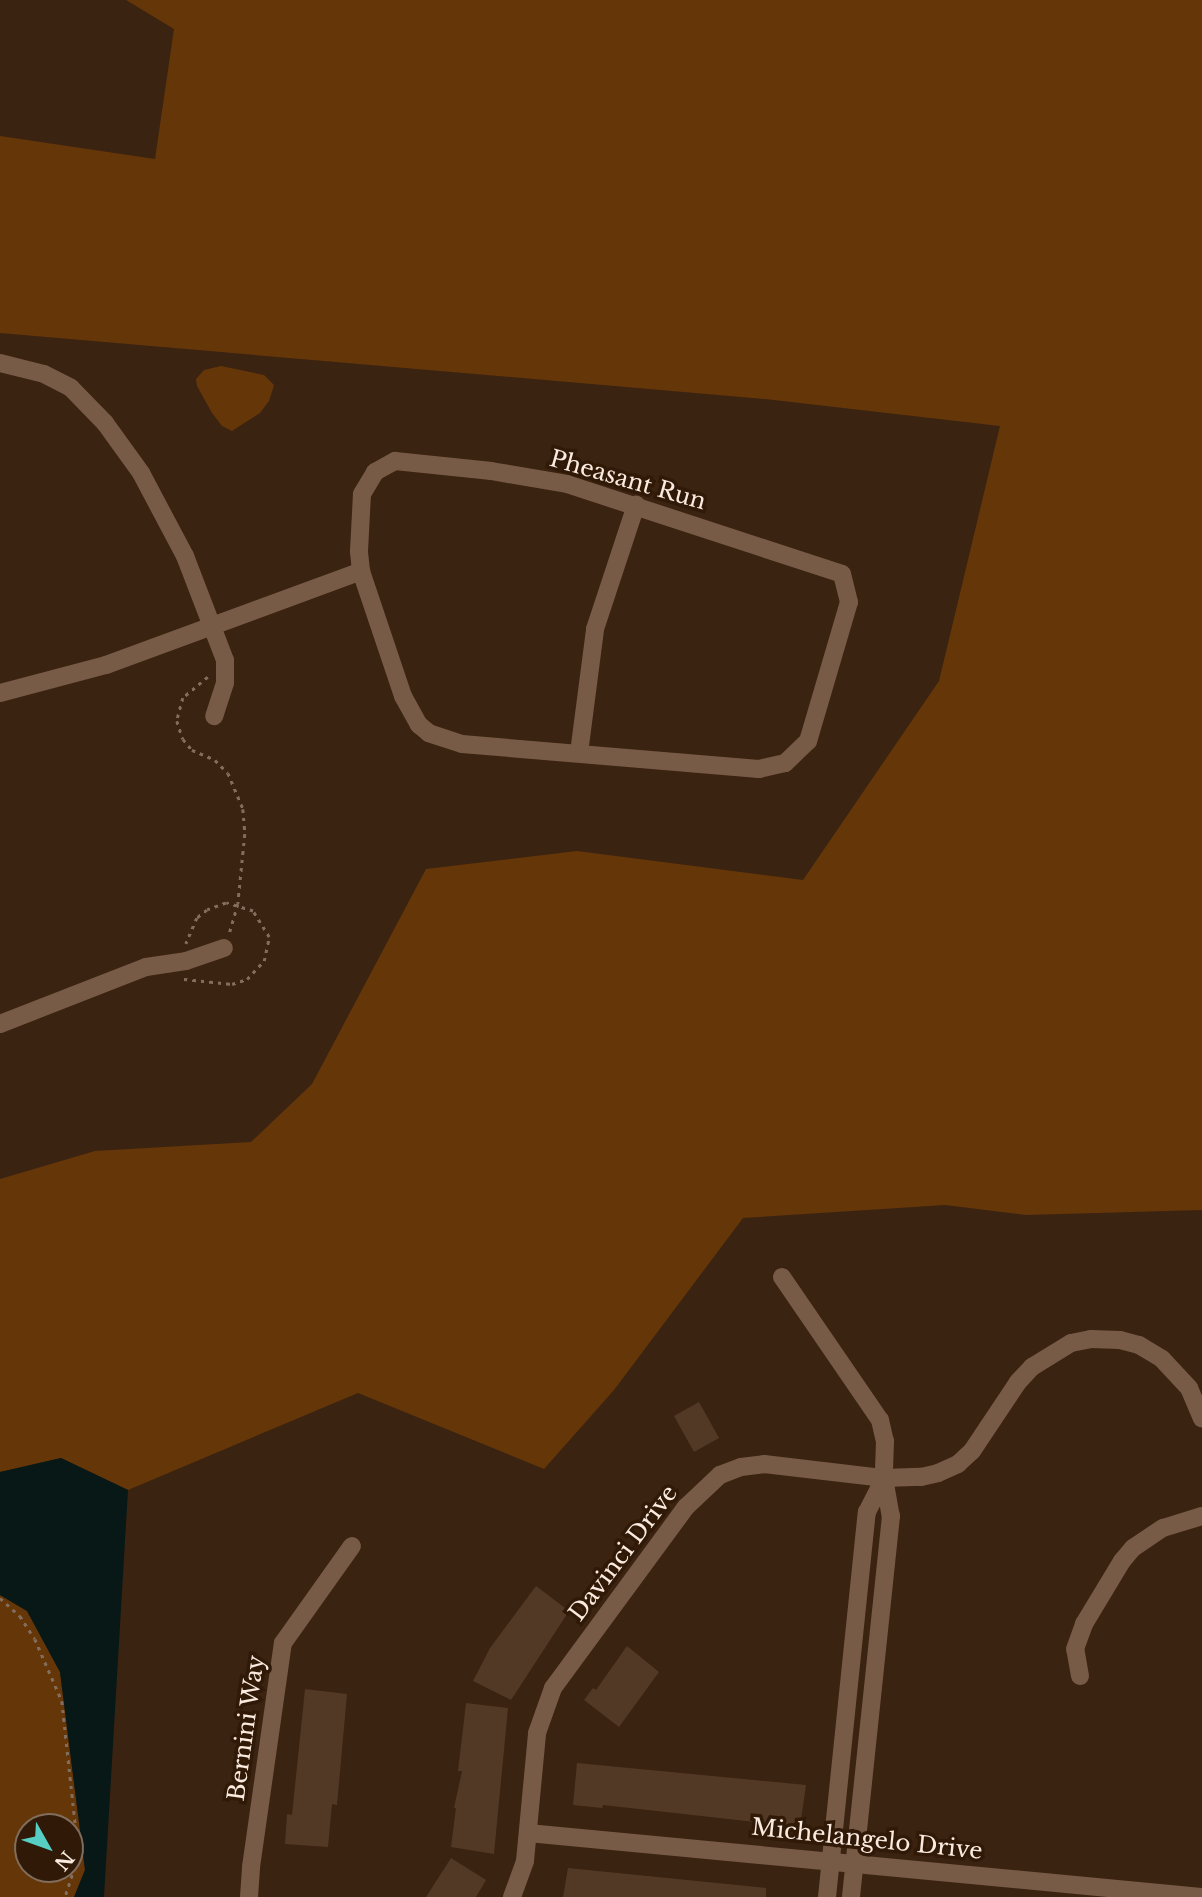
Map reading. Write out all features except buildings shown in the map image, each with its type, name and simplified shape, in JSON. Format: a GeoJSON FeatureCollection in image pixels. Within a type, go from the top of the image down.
{"type":"FeatureCollection","features":[{"type":"Feature","properties":{"kind":"street"},"geometry":{"type":"LineString","coordinates":[[0,363],[44,374],[71,388],[106,423],[165,516],[185,556],[225,660],[225,682],[215,716]]}},
{"type":"Feature","properties":{"kind":"street","name":"Pheasant Run"},"geometry":{"type":"LineString","coordinates":[[395,461],[491,471],[567,484],[636,505],[842,574],[849,602],[816,723],[808,741],[785,763],[746,768],[462,744],[441,738],[419,725],[403,696],[361,571],[359,551],[362,494],[375,472],[395,461]]}},
{"type":"Feature","properties":{"kind":"street"},"geometry":{"type":"LineString","coordinates":[[579,752],[595,629],[636,505]]}},
{"type":"Feature","properties":{"kind":"street"},"geometry":{"type":"LineString","coordinates":[[0,694],[106,665],[361,571]]}},
{"type":"Feature","properties":{"kind":"street"},"geometry":{"type":"LineString","coordinates":[[0,1024],[146,967],[186,961],[224,948]]}},
{"type":"Feature","properties":{"kind":"street"},"geometry":{"type":"LineString","coordinates":[[782,1277],[880,1420],[885,1441],[884,1478],[891,1516],[851,1897]]}},
{"type":"Feature","properties":{"kind":"street","name":"Davinci Drive"},"geometry":{"type":"LineString","coordinates":[[512,1897],[525,1861],[537,1733],[553,1688],[702,1489],[720,1475],[741,1467],[764,1464],[884,1478],[921,1477],[958,1464],[972,1451],[1018,1382],[1032,1367],[1071,1343],[1091,1339],[1120,1340],[1139,1345],[1162,1359],[1189,1388],[1202,1418]]}},
{"type":"Feature","properties":{"kind":"street"},"geometry":{"type":"LineString","coordinates":[[827,1897],[867,1512],[884,1478]]}},
{"type":"Feature","properties":{"kind":"street"},"geometry":{"type":"LineString","coordinates":[[1080,1676],[1075,1648],[1084,1624],[1122,1561],[1133,1548],[1163,1528],[1202,1516]]}},
{"type":"Feature","properties":{"kind":"street","name":"Bernini Way"},"geometry":{"type":"LineString","coordinates":[[249,1897],[283,1643],[352,1546]]}},
{"type":"Feature","properties":{"kind":"street"},"geometry":{"type":"LineString","coordinates":[[856,1636],[879,1639]]}},
{"type":"Feature","properties":{"kind":"street","name":"Michelangelo Drive"},"geometry":{"type":"LineString","coordinates":[[528,1833],[1202,1897]]}},
{"type":"Feature","properties":{"kind":"path"},"geometry":{"type":"LineString","coordinates":[[224,948],[238,904],[245,826],[240,800],[224,767],[192,750],[183,739],[177,721],[183,698],[210,676],[212,663],[225,660]]}},
{"type":"Feature","properties":{"kind":"path"},"geometry":{"type":"LineString","coordinates":[[175,980],[232,984],[247,979],[257,971],[264,961],[269,937],[260,918],[253,911],[238,904]]}},
{"type":"Feature","properties":{"kind":"path"},"geometry":{"type":"LineString","coordinates":[[0,1598],[20,1616],[35,1639],[62,1701],[77,1840],[75,1867],[65,1897]]}},
{"type":"Feature","properties":{"kind":"shaded area"},"geometry":{"type":"Polygon","coordinates":[[[126,0],[1202,0],[1202,1210],[1026,1215],[945,1205],[743,1218],[614,1390],[544,1469],[358,1393],[128,1490],[61,1458],[0,1472],[0,1179],[95,1151],[251,1142],[312,1084],[426,869],[577,851],[803,880],[939,681],[1000,426],[765,399],[0,333],[0,136],[155,159],[174,29],[126,0]]]}},
{"type":"Feature","properties":{"kind":"shaded area"},"geometry":{"type":"Polygon","coordinates":[[[221,366],[264,375],[274,385],[269,401],[260,413],[232,431],[222,426],[197,386],[196,379],[204,370],[221,366]]]}},
{"type":"Feature","properties":{"kind":"shaded area"},"geometry":{"type":"Polygon","coordinates":[[[61,1458],[128,1490],[104,1897],[74,1897],[80,1883],[84,1883],[84,1813],[78,1813],[60,1672],[27,1611],[0,1595],[0,1472],[61,1458]]]}},
{"type":"Feature","properties":{"kind":"shaded area"},"geometry":{"type":"Polygon","coordinates":[[[0,1595],[27,1611],[60,1672],[78,1813],[14,1813],[14,1883],[80,1883],[74,1897],[0,1897],[0,1595]]]}}]}
